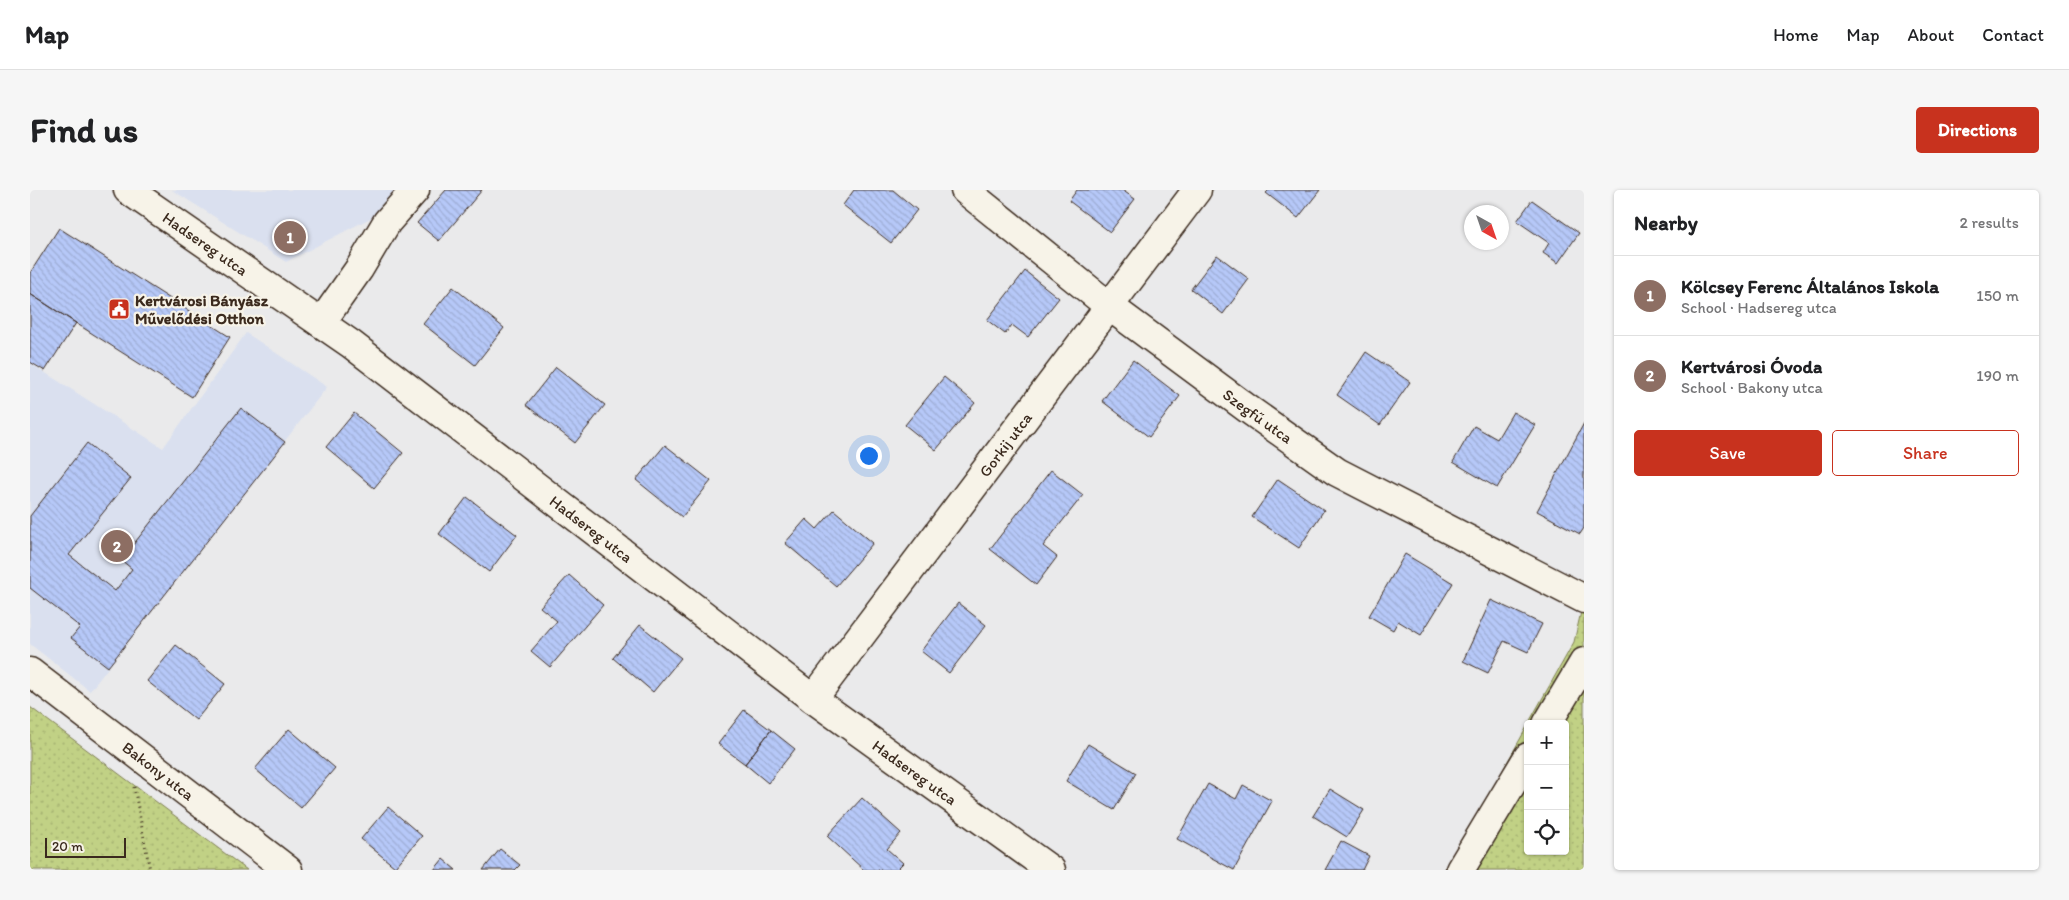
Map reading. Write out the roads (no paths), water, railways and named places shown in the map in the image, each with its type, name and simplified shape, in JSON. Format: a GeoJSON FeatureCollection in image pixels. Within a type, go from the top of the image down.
{"type":"FeatureCollection","features":[{"type":"Feature","properties":{"kind":"street","name":"Hadsereg utca"},"geometry":{"type":"LineString","coordinates":[[128,190],[351,344],[813,699],[1051,870]]}},
{"type":"Feature","properties":{"kind":"street"},"geometry":{"type":"LineString","coordinates":[[321,323],[359,269],[387,222],[415,190]]}},
{"type":"Feature","properties":{"kind":"street","name":"Szegfű utca"},"geometry":{"type":"LineString","coordinates":[[964,190],[1109,306],[1337,472],[1582,598]]}},
{"type":"Feature","properties":{"kind":"street","name":"Gorkij utca"},"geometry":{"type":"LineString","coordinates":[[813,699],[1197,190]]}},
{"type":"Feature","properties":{"kind":"street"},"geometry":{"type":"LineString","coordinates":[[1549,720],[1584,662]]}},
{"type":"Feature","properties":{"kind":"street","name":"Bakony utca"},"geometry":{"type":"LineString","coordinates":[[30,672],[288,870]]}},
{"type":"Feature","properties":{"kind":"street"},"geometry":{"type":"LineString","coordinates":[[1460,870],[1524,764]]}},
{"type":"Feature","properties":{"kind":"place","name":"Kölcsey Ferenc Általános Iskola"},"geometry":{"type":"Point","coordinates":[290,237]}},
{"type":"Feature","properties":{"kind":"place","name":"Kertvárosi Bányász Művelődési Otthon"},"geometry":{"type":"Point","coordinates":[119,309]}},
{"type":"Feature","properties":{"kind":"place","name":"Kertvárosi Óvoda"},"geometry":{"type":"Point","coordinates":[117,546]}}]}
